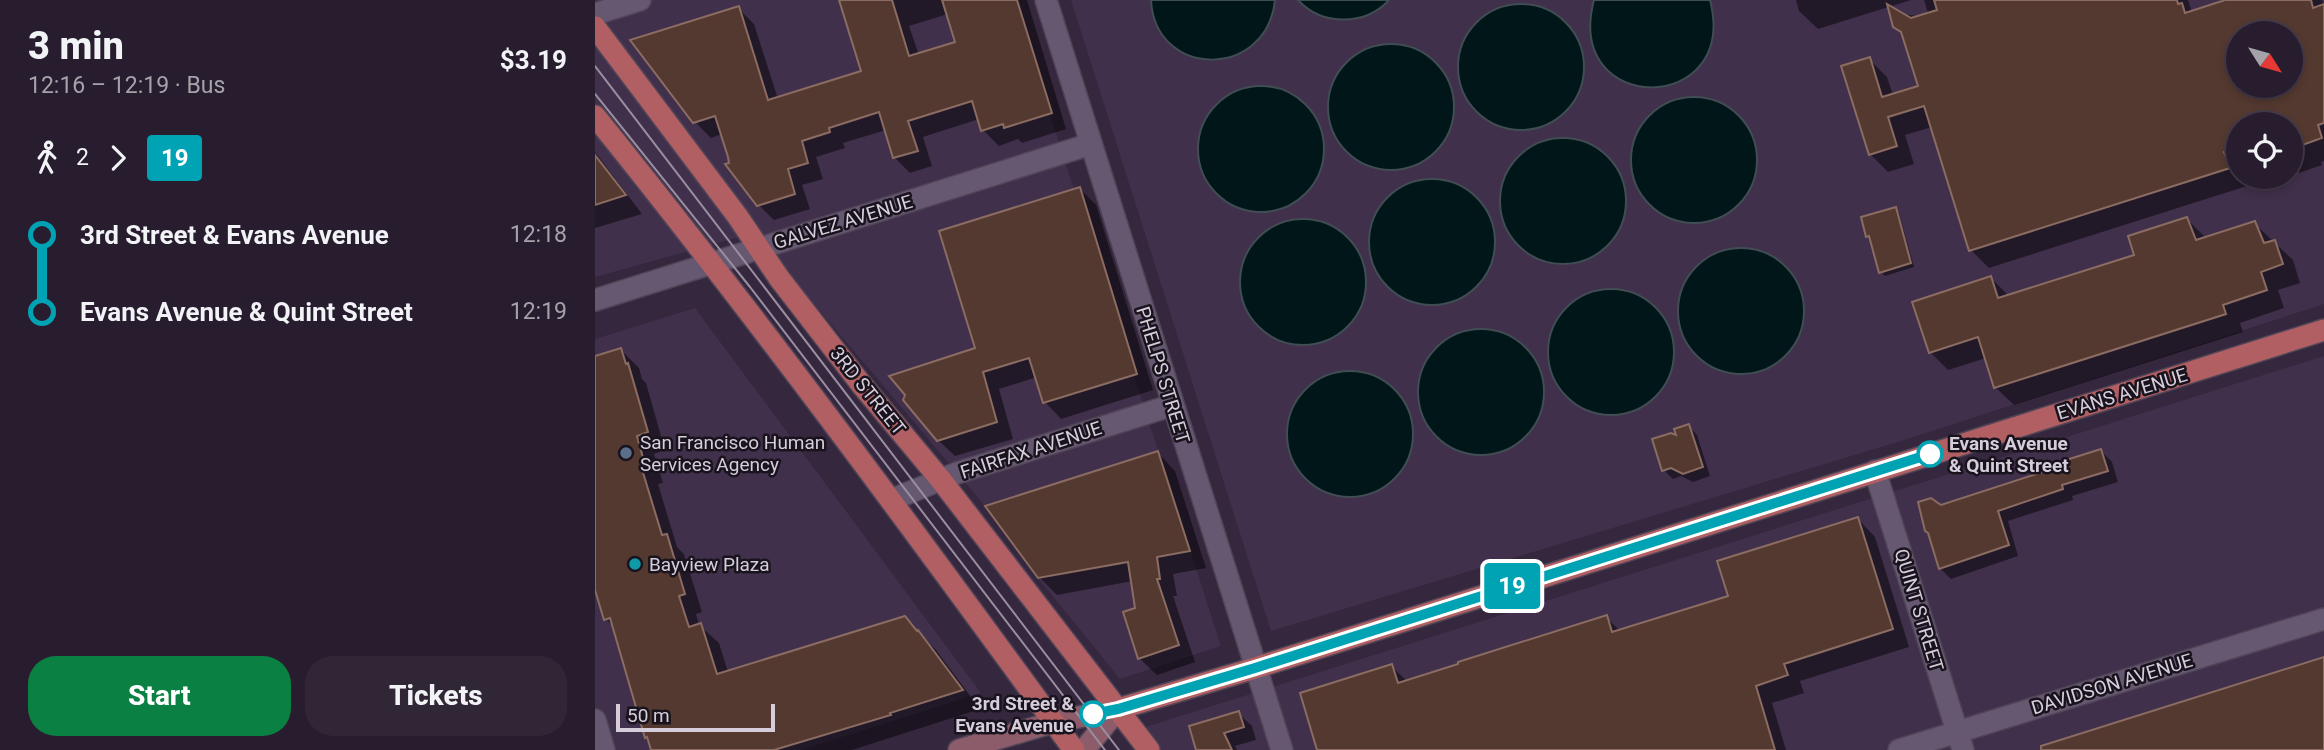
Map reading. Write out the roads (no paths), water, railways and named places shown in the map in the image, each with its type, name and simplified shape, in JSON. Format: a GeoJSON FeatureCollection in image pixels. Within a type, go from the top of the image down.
{"type":"FeatureCollection","features":[{"type":"Feature","properties":{"kind":"main road","name":"3RD STREET"},"geometry":{"type":"LineString","coordinates":[[595,27],[779,278],[861,384],[941,480],[1149,750]]}},
{"type":"Feature","properties":{"kind":"main road"},"geometry":{"type":"LineString","coordinates":[[595,116],[712,263],[891,500],[1074,750]]}},
{"type":"Feature","properties":{"kind":"main road","name":"EVANS AVENUE"},"geometry":{"type":"LineString","coordinates":[[959,750],[1054,722],[1118,709],[1255,668],[2324,330]]}},
{"type":"Feature","properties":{"kind":"main road"},"geometry":{"type":"LineString","coordinates":[[1084,750],[1118,709]]}},
{"type":"Feature","properties":{"kind":"street"},"geometry":{"type":"LineString","coordinates":[[595,14],[639,0]]}},
{"type":"Feature","properties":{"kind":"street","name":"PHELPS STREET"},"geometry":{"type":"LineString","coordinates":[[1046,0],[1282,750]]}},
{"type":"Feature","properties":{"kind":"street","name":"GALVEZ AVENUE"},"geometry":{"type":"LineString","coordinates":[[595,300],[1091,144]]}},
{"type":"Feature","properties":{"kind":"street","name":"FAIRFAX AVENUE"},"geometry":{"type":"LineString","coordinates":[[891,500],[941,480],[1173,405]]}},
{"type":"Feature","properties":{"kind":"street","name":"QUINT STREET"},"geometry":{"type":"LineString","coordinates":[[1875,471],[1960,741]]}},
{"type":"Feature","properties":{"kind":"street","name":"DAVIDSON AVENUE"},"geometry":{"type":"LineString","coordinates":[[1899,750],[1960,741],[2324,619]]}},
{"type":"Feature","properties":{"kind":"street"},"geometry":{"type":"LineString","coordinates":[[595,720],[604,750]]}},
{"type":"Feature","properties":{"kind":"tram line"},"geometry":{"type":"LineString","coordinates":[[595,66],[1119,750]]}},
{"type":"Feature","properties":{"kind":"tram line"},"geometry":{"type":"LineString","coordinates":[[595,94],[750,287],[1105,750]]}},
{"type":"Feature","properties":{"kind":"place","name":"San Francisco Human Services Agency"},"geometry":{"type":"Point","coordinates":[626,453]}},
{"type":"Feature","properties":{"kind":"place","name":"Evans Avenue & Quint Street"},"geometry":{"type":"Point","coordinates":[1930,454]}},
{"type":"Feature","properties":{"kind":"place","name":"Bayview Plaza"},"geometry":{"type":"Point","coordinates":[635,564]}},
{"type":"Feature","properties":{"kind":"place","name":"3rd Street & Evans Avenue"},"geometry":{"type":"Point","coordinates":[1093,714]}}]}
